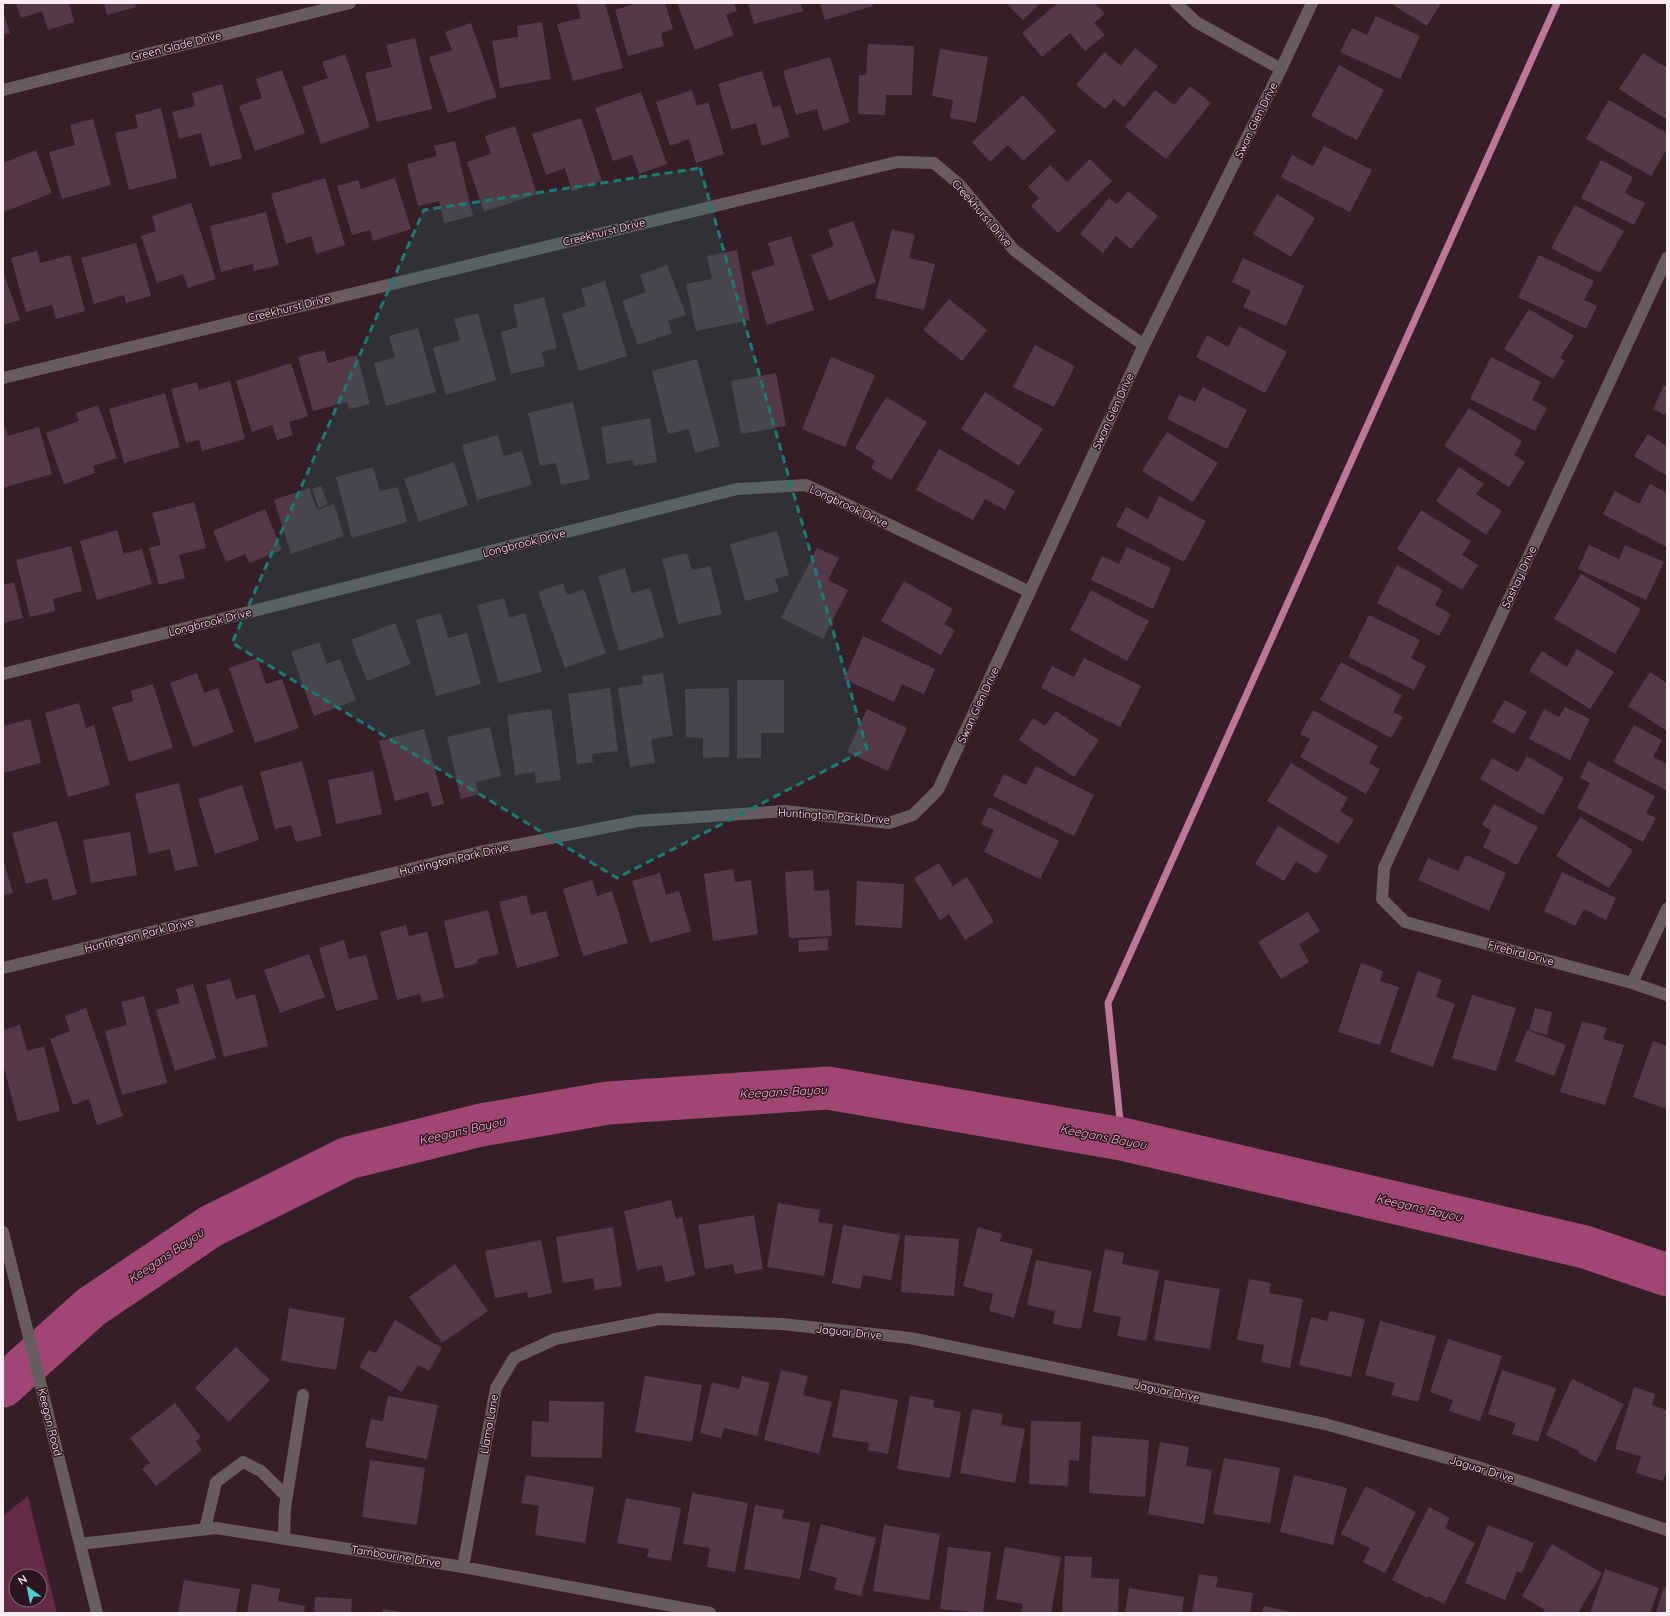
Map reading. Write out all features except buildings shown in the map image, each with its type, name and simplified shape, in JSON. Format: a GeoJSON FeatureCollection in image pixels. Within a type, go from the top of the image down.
{"type":"FeatureCollection","features":[{"type":"Feature","properties":{"kind":"street","name":"Green Glade Drive"},"geometry":{"type":"LineString","coordinates":[[3,90],[350,3]]}},
{"type":"Feature","properties":{"kind":"street"},"geometry":{"type":"LineString","coordinates":[[1176,3],[1196,22],[1281,69]]}},
{"type":"Feature","properties":{"kind":"street","name":"Swan Glen Drive"},"geometry":{"type":"LineString","coordinates":[[913,815],[938,790],[1144,345],[1281,69],[1312,3]]}},
{"type":"Feature","properties":{"kind":"street","name":"Creekhurst Drive"},"geometry":{"type":"LineString","coordinates":[[3,378],[897,162],[934,163],[960,185],[1014,250],[1091,308],[1144,345]]}},
{"type":"Feature","properties":{"kind":"street","name":"Sashay Drive"},"geometry":{"type":"LineString","coordinates":[[1382,899],[1384,868],[1667,258]]}},
{"type":"Feature","properties":{"kind":"street","name":"Longbrook Drive"},"geometry":{"type":"LineString","coordinates":[[3,674],[737,489],[806,485],[1030,592]]}},
{"type":"Feature","properties":{"kind":"street","name":"Huntington Park Drive"},"geometry":{"type":"LineString","coordinates":[[3,968],[480,852],[638,821],[785,811],[889,823],[913,815]]}},
{"type":"Feature","properties":{"kind":"street","name":"Firebird Drive"},"geometry":{"type":"LineString","coordinates":[[1382,899],[1405,922],[1632,983],[1667,995]]}},
{"type":"Feature","properties":{"kind":"street"},"geometry":{"type":"LineString","coordinates":[[1632,983],[1667,909]]}},
{"type":"Feature","properties":{"kind":"street","name":"Keegan Road"},"geometry":{"type":"LineString","coordinates":[[3,1232],[97,1613]]}},
{"type":"Feature","properties":{"kind":"street","name":"Jaguar Drive"},"geometry":{"type":"LineString","coordinates":[[655,1320],[782,1324],[910,1338],[1325,1424],[1475,1466],[1667,1530]]}},
{"type":"Feature","properties":{"kind":"street","name":"Llama Lane"},"geometry":{"type":"LineString","coordinates":[[463,1567],[496,1388],[514,1358],[555,1339],[655,1320]]}},
{"type":"Feature","properties":{"kind":"street"},"geometry":{"type":"LineString","coordinates":[[284,1539],[285,1508],[304,1395]]}},
{"type":"Feature","properties":{"kind":"street"},"geometry":{"type":"LineString","coordinates":[[205,1529],[216,1482],[243,1462],[260,1471],[287,1497]]}},
{"type":"Feature","properties":{"kind":"street","name":"Tambourine Drive"},"geometry":{"type":"LineString","coordinates":[[80,1544],[216,1528],[463,1567],[710,1613]]}},
{"type":"Feature","properties":{"kind":"highlighted area"},"geometry":{"type":"Polygon","coordinates":[[[700,168],[867,749],[617,878],[232,643],[424,210],[700,168]]]}},
{"type":"Feature","properties":{"kind":"shaded area"},"geometry":{"type":"Polygon","coordinates":[[[28,1496],[46,1568],[8,1568],[8,1608],[48,1608],[48,1577],[57,1613],[3,1613],[3,1516],[28,1496]]]}},
{"type":"Feature","properties":{"kind":"waterway"},"geometry":{"type":"LineString","coordinates":[[1122,1139],[1108,1003],[1557,3]]}},
{"type":"Feature","properties":{"kind":"waterway","name":"Keegans Bayou"},"geometry":{"type":"LineString","coordinates":[[3,1386],[91,1307],[211,1226],[348,1158],[481,1125],[608,1103],[828,1088],[1122,1139],[1585,1247],[1667,1275]]}}]}
